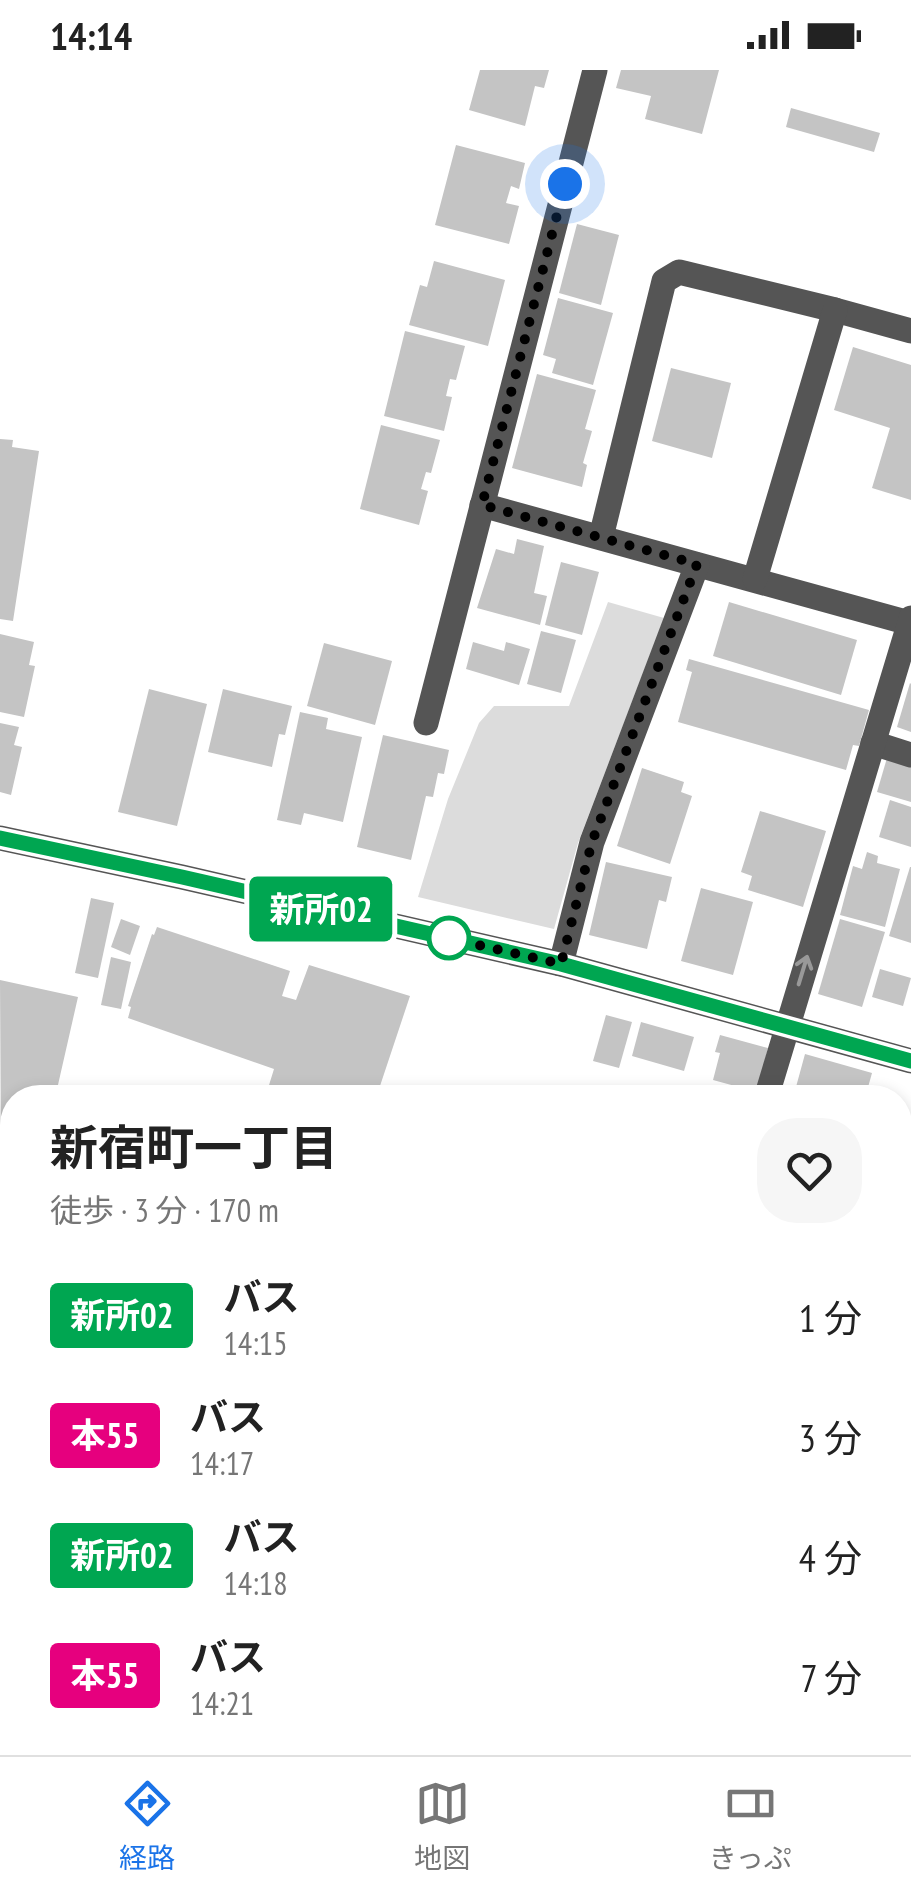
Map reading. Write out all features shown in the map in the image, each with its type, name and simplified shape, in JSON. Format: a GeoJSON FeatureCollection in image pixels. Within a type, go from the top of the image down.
{"type":"FeatureCollection","features":[{"type":"Feature","properties":{"kind":"street"},"geometry":{"type":"LineString","coordinates":[[426,723],[595,70]]}},
{"type":"Feature","properties":{"kind":"street"},"geometry":{"type":"LineString","coordinates":[[601,537],[664,281],[679,272],[911,331]]}},
{"type":"Feature","properties":{"kind":"street"},"geometry":{"type":"LineString","coordinates":[[755,579],[836,310]]}},
{"type":"Feature","properties":{"kind":"street"},"geometry":{"type":"LineString","coordinates":[[482,505],[910,620],[770,1085]]}},
{"type":"Feature","properties":{"kind":"street"},"geometry":{"type":"LineString","coordinates":[[561,964],[592,842],[697,564]]}},
{"type":"Feature","properties":{"kind":"street"},"geometry":{"type":"LineString","coordinates":[[873,743],[911,755]]}},
{"type":"Feature","properties":{"kind":"street"},"geometry":{"type":"LineString","coordinates":[[0,838],[561,964],[911,1061]]}},
{"type":"Feature","properties":{"kind":"shaded area"},"geometry":{"type":"Polygon","coordinates":[[[608,602],[664,618],[578,843],[554,929],[418,897],[448,799],[479,723],[494,706],[569,706],[608,602]]]}},
{"type":"Feature","properties":{"kind":"building"},"geometry":{"type":"Polygon","coordinates":[[[480,70],[549,70],[544,88],[535,86],[525,126],[469,110],[480,70]]]}},
{"type":"Feature","properties":{"kind":"building"},"geometry":{"type":"Polygon","coordinates":[[[621,70],[719,70],[702,134],[645,119],[651,96],[616,88],[621,70]]]}},
{"type":"Feature","properties":{"kind":"building"},"geometry":{"type":"Polygon","coordinates":[[[791,108],[880,133],[874,152],[786,127],[791,108]]]}},
{"type":"Feature","properties":{"kind":"building"},"geometry":{"type":"Polygon","coordinates":[[[456,145],[525,163],[519,189],[511,186],[506,203],[519,206],[509,244],[435,225],[456,145]]]}},
{"type":"Feature","properties":{"kind":"building"},"geometry":{"type":"Polygon","coordinates":[[[577,224],[619,235],[601,305],[559,293],[577,224]]]}},
{"type":"Feature","properties":{"kind":"building"},"geometry":{"type":"Polygon","coordinates":[[[434,261],[505,280],[488,346],[409,325],[420,285],[427,287],[434,261]]]}},
{"type":"Feature","properties":{"kind":"building"},"geometry":{"type":"Polygon","coordinates":[[[558,298],[613,313],[593,385],[552,373],[556,359],[543,355],[558,298]]]}},
{"type":"Feature","properties":{"kind":"building"},"geometry":{"type":"Polygon","coordinates":[[[405,331],[465,346],[456,380],[450,379],[446,396],[452,397],[444,431],[384,416],[405,331]]]}},
{"type":"Feature","properties":{"kind":"building"},"geometry":{"type":"Polygon","coordinates":[[[853,347],[911,365],[911,500],[872,488],[890,428],[834,410],[853,347]]]}},
{"type":"Feature","properties":{"kind":"building"},"geometry":{"type":"Polygon","coordinates":[[[671,368],[731,383],[712,458],[652,441],[671,368]]]}},
{"type":"Feature","properties":{"kind":"building"},"geometry":{"type":"Polygon","coordinates":[[[537,374],[596,390],[585,429],[592,431],[583,463],[587,465],[582,487],[512,468],[537,374]]]}},
{"type":"Feature","properties":{"kind":"building"},"geometry":{"type":"Polygon","coordinates":[[[381,425],[440,440],[431,473],[426,472],[421,489],[428,491],[419,525],[360,509],[381,425]]]}},
{"type":"Feature","properties":{"kind":"building"},"geometry":{"type":"Polygon","coordinates":[[[0,439],[13,440],[12,447],[39,451],[13,621],[0,619],[0,439]]]}},
{"type":"Feature","properties":{"kind":"building"},"geometry":{"type":"Polygon","coordinates":[[[517,539],[544,546],[534,593],[547,596],[540,625],[477,608],[496,549],[514,554],[517,539]]]}},
{"type":"Feature","properties":{"kind":"building"},"geometry":{"type":"Polygon","coordinates":[[[561,562],[599,572],[582,635],[545,625],[561,562]]]}},
{"type":"Feature","properties":{"kind":"building"},"geometry":{"type":"Polygon","coordinates":[[[729,602],[857,640],[841,695],[713,656],[729,602]]]}},
{"type":"Feature","properties":{"kind":"building"},"geometry":{"type":"Polygon","coordinates":[[[541,631],[576,640],[561,693],[527,684],[541,631]]]}},
{"type":"Feature","properties":{"kind":"building"},"geometry":{"type":"Polygon","coordinates":[[[0,634],[34,642],[29,665],[35,666],[24,717],[0,712],[0,634]]]}},
{"type":"Feature","properties":{"kind":"building"},"geometry":{"type":"Polygon","coordinates":[[[473,642],[504,651],[506,642],[530,649],[519,685],[466,669],[473,642]]]}},
{"type":"Feature","properties":{"kind":"building"},"geometry":{"type":"Polygon","coordinates":[[[324,643],[392,661],[375,725],[307,706],[324,643]]]}},
{"type":"Feature","properties":{"kind":"building"},"geometry":{"type":"Polygon","coordinates":[[[689,659],[869,710],[859,746],[853,745],[846,770],[678,722],[692,672],[686,670],[689,659]]]}},
{"type":"Feature","properties":{"kind":"building"},"geometry":{"type":"Polygon","coordinates":[[[911,684],[911,732],[897,727],[911,684]]]}},
{"type":"Feature","properties":{"kind":"building"},"geometry":{"type":"Polygon","coordinates":[[[149,689],[207,704],[177,826],[118,812],[149,689]]]}},
{"type":"Feature","properties":{"kind":"building"},"geometry":{"type":"Polygon","coordinates":[[[223,689],[292,706],[285,735],[279,734],[272,767],[208,752],[223,689]]]}},
{"type":"Feature","properties":{"kind":"building"},"geometry":{"type":"Polygon","coordinates":[[[300,712],[328,718],[326,729],[362,737],[343,822],[304,813],[301,825],[277,820],[300,712]]]}},
{"type":"Feature","properties":{"kind":"building"},"geometry":{"type":"Polygon","coordinates":[[[0,723],[19,727],[14,745],[22,747],[11,795],[0,792],[0,723]]]}},
{"type":"Feature","properties":{"kind":"building"},"geometry":{"type":"Polygon","coordinates":[[[383,735],[449,750],[444,774],[438,773],[433,797],[426,796],[411,860],[357,847],[383,735]]]}},
{"type":"Feature","properties":{"kind":"building"},"geometry":{"type":"Polygon","coordinates":[[[887,758],[911,766],[911,802],[877,792],[887,758]]]}},
{"type":"Feature","properties":{"kind":"building"},"geometry":{"type":"Polygon","coordinates":[[[642,768],[684,782],[681,792],[692,796],[670,864],[617,846],[642,768]]]}},
{"type":"Feature","properties":{"kind":"building"},"geometry":{"type":"Polygon","coordinates":[[[890,800],[911,807],[911,847],[879,837],[890,800]]]}},
{"type":"Feature","properties":{"kind":"building"},"geometry":{"type":"Polygon","coordinates":[[[760,811],[826,831],[803,907],[748,890],[752,876],[741,872],[760,811]]]}},
{"type":"Feature","properties":{"kind":"building"},"geometry":{"type":"Polygon","coordinates":[[[867,852],[878,856],[877,863],[900,869],[885,927],[840,915],[853,866],[862,869],[867,852]]]}},
{"type":"Feature","properties":{"kind":"building"},"geometry":{"type":"Polygon","coordinates":[[[606,862],[672,877],[666,902],[659,900],[647,949],[589,935],[606,862]]]}},
{"type":"Feature","properties":{"kind":"building"},"geometry":{"type":"Polygon","coordinates":[[[911,867],[911,943],[889,936],[911,867]]]}},
{"type":"Feature","properties":{"kind":"building"},"geometry":{"type":"Polygon","coordinates":[[[701,888],[753,902],[733,975],[681,961],[701,888]]]}},
{"type":"Feature","properties":{"kind":"building"},"geometry":{"type":"Polygon","coordinates":[[[91,898],[114,903],[98,978],[75,973],[91,898]]]}},
{"type":"Feature","properties":{"kind":"building"},"geometry":{"type":"Polygon","coordinates":[[[121,919],[140,926],[130,955],[111,947],[121,919]]]}},
{"type":"Feature","properties":{"kind":"building"},"geometry":{"type":"Polygon","coordinates":[[[840,919],[885,932],[862,1007],[818,994],[840,919]]]}},
{"type":"Feature","properties":{"kind":"building"},"geometry":{"type":"Polygon","coordinates":[[[157,927],[290,971],[282,996],[296,1000],[309,965],[410,996],[380,1085],[269,1085],[274,1069],[128,1018],[128,1006],[157,927]]]}},
{"type":"Feature","properties":{"kind":"building"},"geometry":{"type":"Polygon","coordinates":[[[111,957],[131,962],[121,1009],[101,1005],[111,957]]]}},
{"type":"Feature","properties":{"kind":"building"},"geometry":{"type":"Polygon","coordinates":[[[880,969],[911,978],[903,1006],[872,997],[880,969]]]}},
{"type":"Feature","properties":{"kind":"building"},"geometry":{"type":"Polygon","coordinates":[[[0,980],[78,997],[58,1085],[1,1085],[0,980]]]}},
{"type":"Feature","properties":{"kind":"building"},"geometry":{"type":"Polygon","coordinates":[[[606,1015],[632,1022],[619,1068],[593,1061],[606,1015]]]}},
{"type":"Feature","properties":{"kind":"building"},"geometry":{"type":"Polygon","coordinates":[[[641,1022],[694,1037],[684,1071],[632,1056],[641,1022]]]}},
{"type":"Feature","properties":{"kind":"building"},"geometry":{"type":"Polygon","coordinates":[[[720,1035],[768,1048],[759,1085],[713,1080],[720,1053],[715,1052],[720,1035]]]}},
{"type":"Feature","properties":{"kind":"building"},"geometry":{"type":"Polygon","coordinates":[[[805,1054],[872,1073],[869,1085],[797,1085],[805,1054]]]}},
{"type":"Feature","properties":{"kind":"bus line","name":"新所02"},"geometry":{"type":"LineString","coordinates":[[0,838],[561,964],[911,1061]]}},
{"type":"Feature","properties":{"kind":"route"},"geometry":{"type":"LineString","coordinates":[[449,938],[561,964],[592,842],[697,564],[482,505],[565,184]]}}]}
